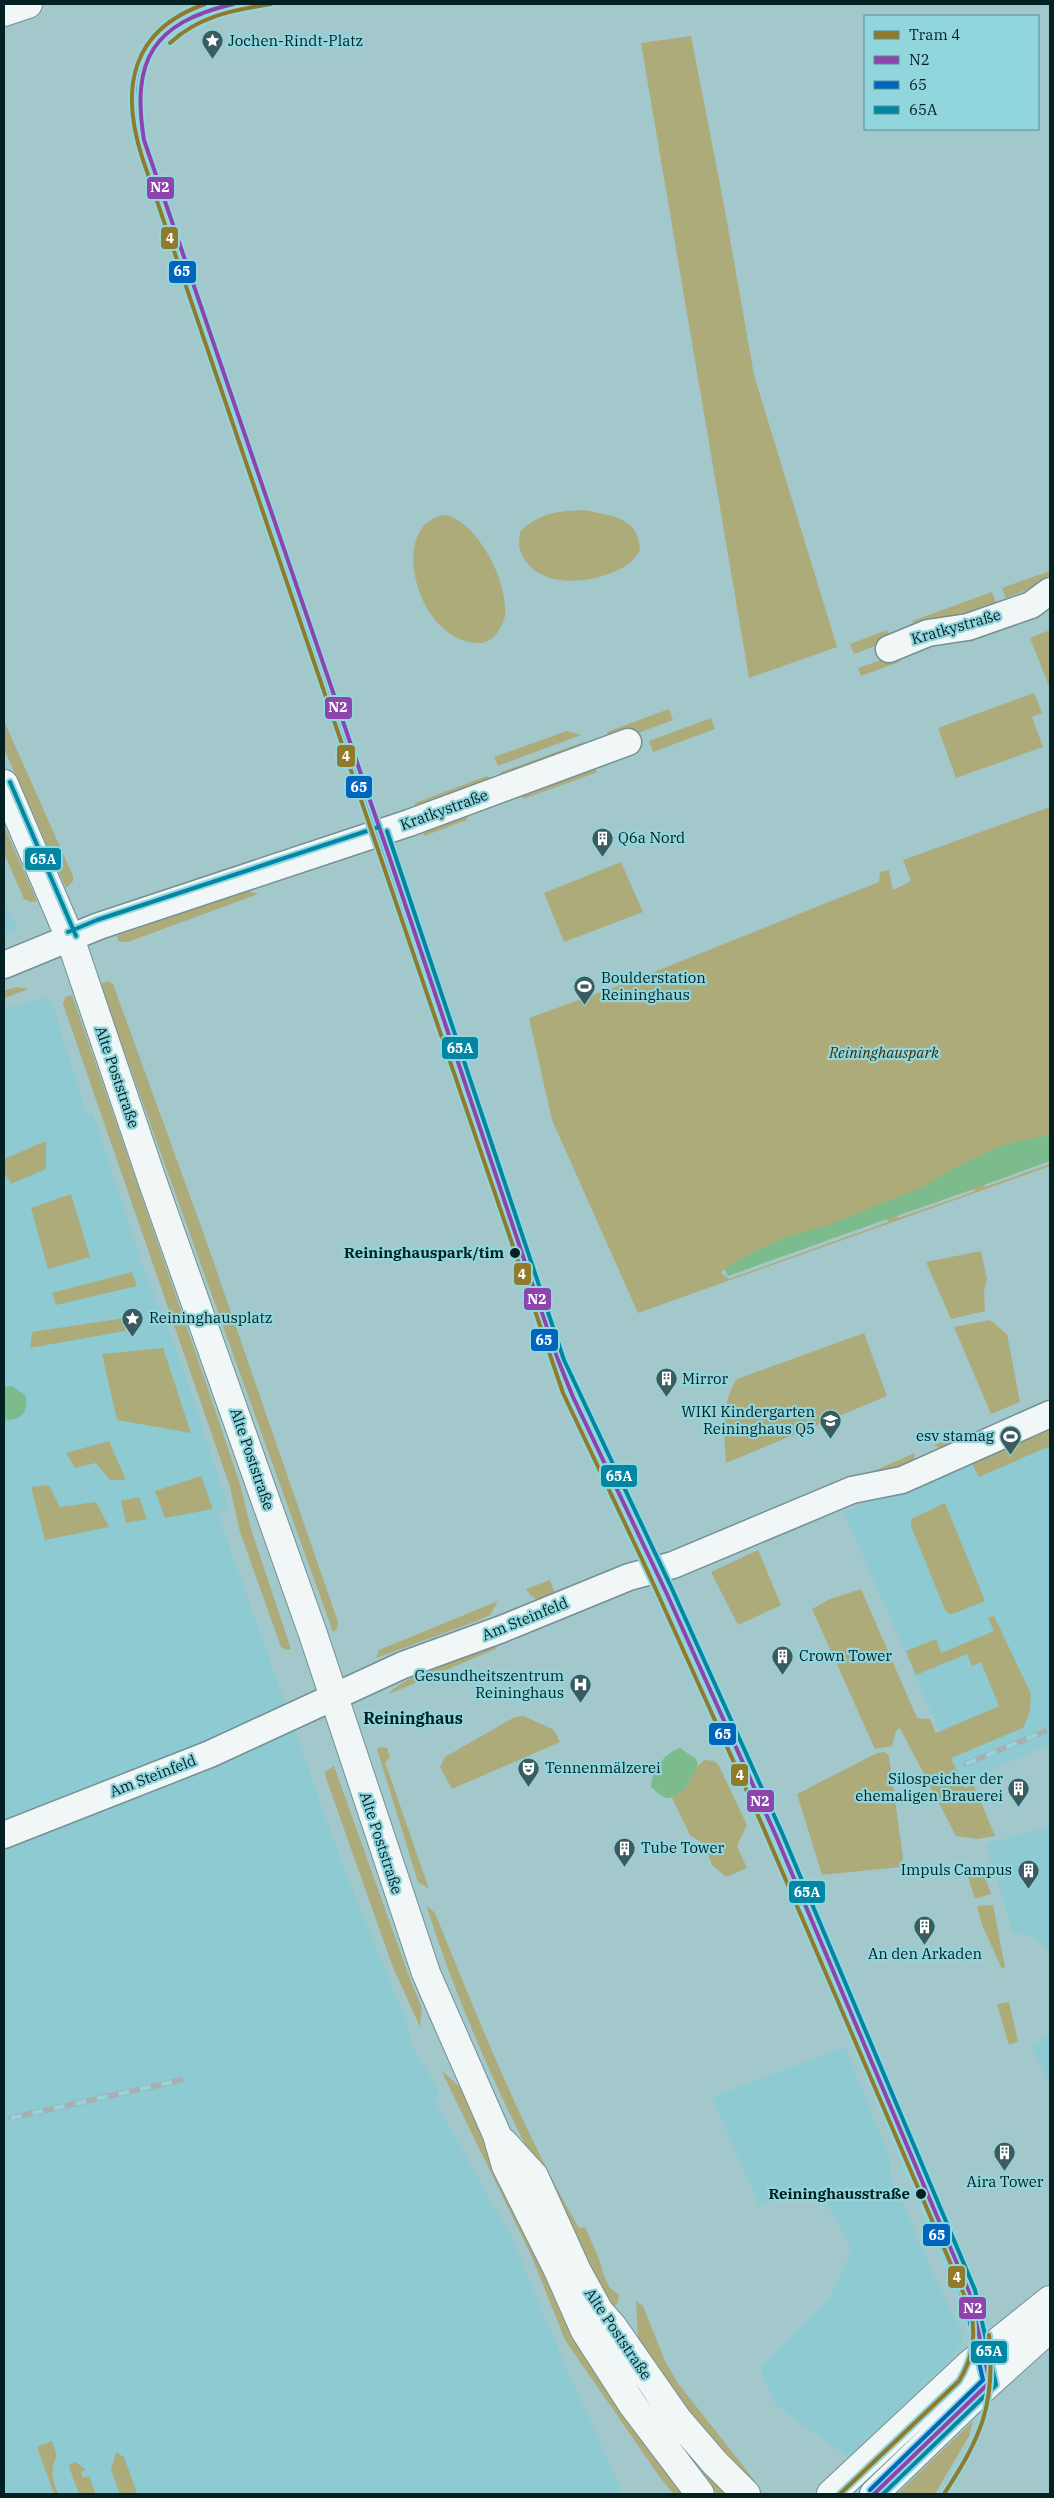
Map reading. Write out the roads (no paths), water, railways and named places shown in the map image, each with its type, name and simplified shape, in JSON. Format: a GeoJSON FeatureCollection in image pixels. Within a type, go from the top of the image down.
{"type":"FeatureCollection","features":[{"type":"Feature","properties":{"kind":"main road"},"geometry":{"type":"LineString","coordinates":[[4,12],[28,4]]}},
{"type":"Feature","properties":{"kind":"main road","name":"Alte Poststraße"},"geometry":{"type":"LineString","coordinates":[[4,784],[70,938],[152,1180],[313,1634],[426,1974],[497,2135],[506,2166],[558,2270],[585,2331],[632,2404],[700,2494]]}},
{"type":"Feature","properties":{"kind":"main road","name":"Alte Poststraße"},"geometry":{"type":"LineString","coordinates":[[497,2135],[534,2176],[577,2271],[599,2310],[614,2327],[678,2420],[715,2463],[746,2494]]}},
{"type":"Feature","properties":{"kind":"main road"},"geometry":{"type":"LineString","coordinates":[[831,2494],[983,2353],[1050,2300]]}},
{"type":"Feature","properties":{"kind":"main road"},"geometry":{"type":"LineString","coordinates":[[874,2494],[990,2382],[1050,2328]]}},
{"type":"Feature","properties":{"kind":"main road"},"geometry":{"type":"LineString","coordinates":[[983,2353],[990,2382]]}},
{"type":"Feature","properties":{"kind":"street","name":"Kratkystraße"},"geometry":{"type":"LineString","coordinates":[[888,649],[928,633],[968,627],[1022,608],[1050,591]]}},
{"type":"Feature","properties":{"kind":"street","name":"Kratkystraße"},"geometry":{"type":"LineString","coordinates":[[4,966],[99,926],[409,823],[628,742]]}},
{"type":"Feature","properties":{"kind":"street","name":"Am Steinfeld"},"geometry":{"type":"LineString","coordinates":[[4,1835],[210,1754],[403,1665],[502,1629],[629,1577],[673,1565],[852,1490],[902,1480],[1050,1414]]}},
{"type":"Feature","properties":{"kind":"railway"},"geometry":{"type":"LineString","coordinates":[[966,1764],[1050,1729]]}},
{"type":"Feature","properties":{"kind":"railway"},"geometry":{"type":"LineString","coordinates":[[11,2118],[181,2080]]}},
{"type":"Feature","properties":{"kind":"tram line","name":"4"},"geometry":{"type":"LineString","coordinates":[[205,4],[180,15],[161,29],[147,46],[138,64],[133,85],[132,108],[135,132],[142,157],[563,1393],[648,1572],[760,1820],[971,2311],[972,2347],[959,2381],[840,2494]]}},
{"type":"Feature","properties":{"kind":"tram line","name":"4"},"geometry":{"type":"LineString","coordinates":[[170,43],[193,26],[205,20],[230,12],[271,4]]}},
{"type":"Feature","properties":{"kind":"tram line","name":"4"},"geometry":{"type":"LineString","coordinates":[[944,2494],[968,2455],[983,2419],[988,2401],[990,2381],[989,2335]]}},
{"type":"Feature","properties":{"kind":"place","name":"Jochen-Rindt-Platz"},"geometry":{"type":"Point","coordinates":[212,60]}},
{"type":"Feature","properties":{"kind":"place","name":"Q6a Nord"},"geometry":{"type":"Point","coordinates":[602,857]}},
{"type":"Feature","properties":{"kind":"place","name":"Boulderstation Reininghaus"},"geometry":{"type":"Point","coordinates":[585,1006]}},
{"type":"Feature","properties":{"kind":"place","name":"Reininghauspark/tim"},"geometry":{"type":"Point","coordinates":[515,1253]}},
{"type":"Feature","properties":{"kind":"place","name":"Reininghausplatz"},"geometry":{"type":"Point","coordinates":[133,1337]}},
{"type":"Feature","properties":{"kind":"place","name":"Mirror"},"geometry":{"type":"Point","coordinates":[666,1398]}},
{"type":"Feature","properties":{"kind":"place","name":"WIKI Kindergarten Reininghaus Q5"},"geometry":{"type":"Point","coordinates":[831,1440]}},
{"type":"Feature","properties":{"kind":"place","name":"esv stamag"},"geometry":{"type":"Point","coordinates":[1010,1455]}},
{"type":"Feature","properties":{"kind":"place","name":"Crown Tower"},"geometry":{"type":"Point","coordinates":[783,1675]}},
{"type":"Feature","properties":{"kind":"place","name":"Gesundheitszentrum Reininghaus"},"geometry":{"type":"Point","coordinates":[580,1704]}},
{"type":"Feature","properties":{"kind":"place","name":"Tennenmälzerei"},"geometry":{"type":"Point","coordinates":[529,1787]}},
{"type":"Feature","properties":{"kind":"place","name":"Silospeicher der ehemaligen Brauerei"},"geometry":{"type":"Point","coordinates":[1019,1807]}},
{"type":"Feature","properties":{"kind":"place","name":"Tube Tower"},"geometry":{"type":"Point","coordinates":[625,1867]}},
{"type":"Feature","properties":{"kind":"place","name":"Impuls Campus"},"geometry":{"type":"Point","coordinates":[1028,1889]}},
{"type":"Feature","properties":{"kind":"place","name":"An den Arkaden"},"geometry":{"type":"Point","coordinates":[925,1945]}},
{"type":"Feature","properties":{"kind":"place","name":"Aira Tower"},"geometry":{"type":"Point","coordinates":[1005,2172]}},
{"type":"Feature","properties":{"kind":"place","name":"Reininghausstraße"},"geometry":{"type":"Point","coordinates":[921,2194]}},
{"type":"Feature","properties":{"kind":"district","name":"Reininghaus"},"geometry":{"type":"Point","coordinates":[413,1718]}},
{"type":"Feature","properties":{"kind":"park label","name":"Reininghauspark"},"geometry":{"type":"Point","coordinates":[884,1053]}}]}
